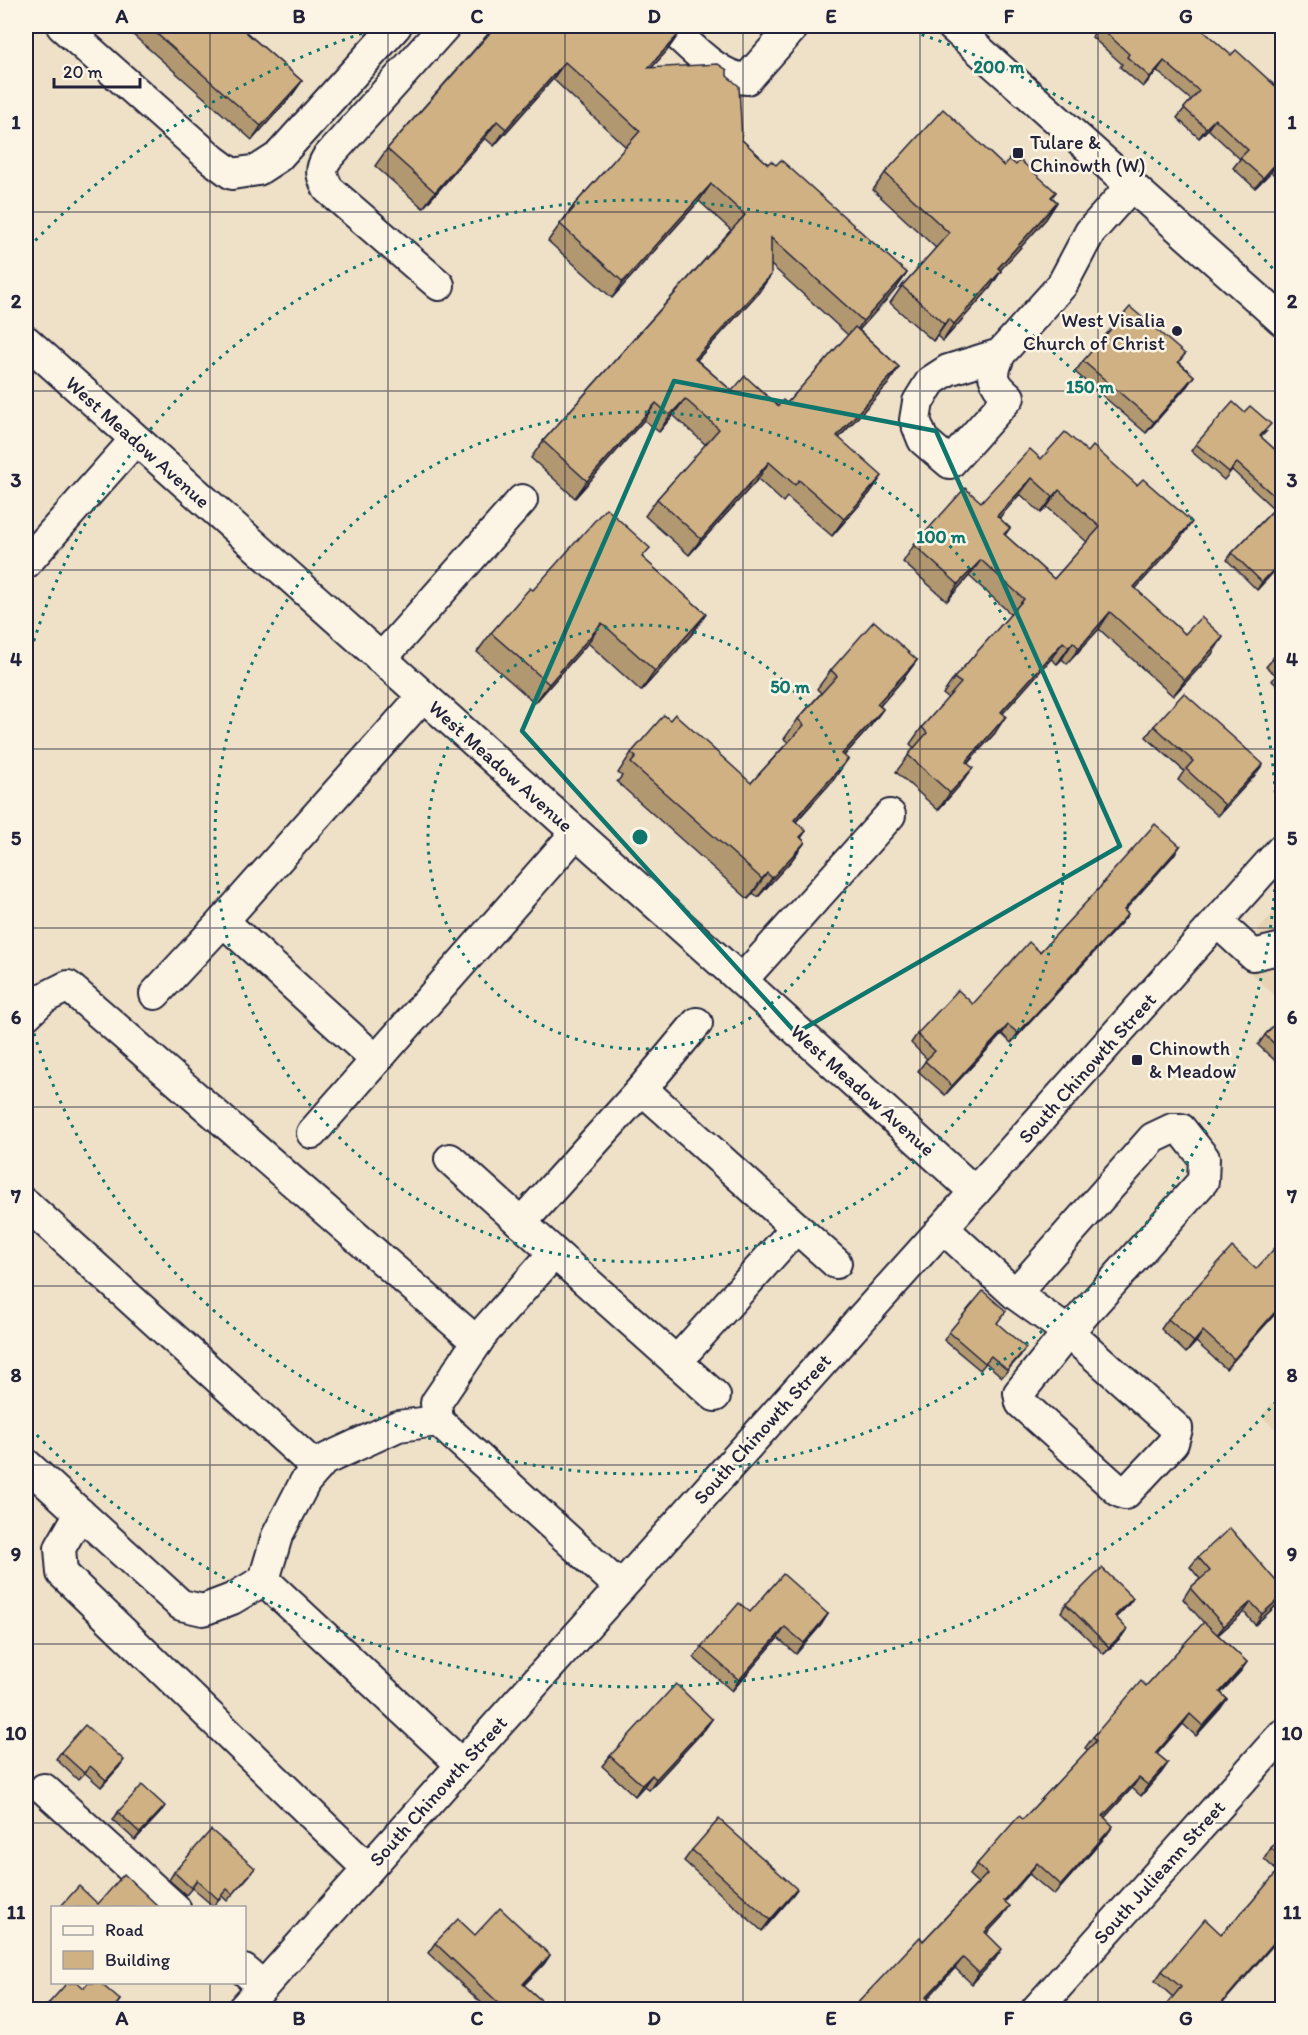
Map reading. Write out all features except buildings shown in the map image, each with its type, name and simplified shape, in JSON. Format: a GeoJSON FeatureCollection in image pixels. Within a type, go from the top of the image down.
{"type":"FeatureCollection","features":[{"type":"Feature","properties":{"kind":"street"},"geometry":{"type":"LineString","coordinates":[[62,26],[213,160],[232,174],[258,170],[278,157],[396,26]]}},
{"type":"Feature","properties":{"kind":"street"},"geometry":{"type":"LineString","coordinates":[[439,285],[328,189],[321,175],[321,168],[327,158],[445,26]]}},
{"type":"Feature","properties":{"kind":"street"},"geometry":{"type":"LineString","coordinates":[[668,26],[724,73],[735,79],[747,79],[794,26]]}},
{"type":"Feature","properties":{"kind":"street"},"geometry":{"type":"LineString","coordinates":[[952,26],[1282,320]]}},
{"type":"Feature","properties":{"kind":"street"},"geometry":{"type":"LineString","coordinates":[[1000,354],[1062,285],[1090,232],[1132,185]]}},
{"type":"Feature","properties":{"kind":"street","name":"West Meadow Avenue"},"geometry":{"type":"LineString","coordinates":[[26,341],[742,980],[975,1192]]}},
{"type":"Feature","properties":{"kind":"street"},"geometry":{"type":"LineString","coordinates":[[26,563],[135,440]]}},
{"type":"Feature","properties":{"kind":"street"},"geometry":{"type":"LineString","coordinates":[[381,659],[522,500]]}},
{"type":"Feature","properties":{"kind":"street"},"geometry":{"type":"LineString","coordinates":[[155,994],[423,696]]}},
{"type":"Feature","properties":{"kind":"street"},"geometry":{"type":"LineString","coordinates":[[742,980],[890,815]]}},
{"type":"Feature","properties":{"kind":"street"},"geometry":{"type":"LineString","coordinates":[[312,1133],[576,833]]}},
{"type":"Feature","properties":{"kind":"street","name":"South Chinowth Street"},"geometry":{"type":"LineString","coordinates":[[242,2010],[254,1978],[368,1869],[1282,849]]}},
{"type":"Feature","properties":{"kind":"street"},"geometry":{"type":"LineString","coordinates":[[223,921],[376,1060]]}},
{"type":"Feature","properties":{"kind":"street"},"geometry":{"type":"LineString","coordinates":[[1217,922],[1253,955],[1277,953]]}},
{"type":"Feature","properties":{"kind":"street"},"geometry":{"type":"LineString","coordinates":[[26,1015],[44,998],[68,986],[477,1342]]}},
{"type":"Feature","properties":{"kind":"street"},"geometry":{"type":"LineString","coordinates":[[521,1223],[642,1089],[697,1023]]}},
{"type":"Feature","properties":{"kind":"street"},"geometry":{"type":"LineString","coordinates":[[642,1089],[836,1263]]}},
{"type":"Feature","properties":{"kind":"street"},"geometry":{"type":"LineString","coordinates":[[942,1228],[1015,1294],[1068,1332],[1177,1429],[1173,1443],[1125,1494],[1021,1403],[1019,1393],[1068,1332],[1203,1181],[1204,1158],[1181,1129],[1172,1129],[1153,1138],[1015,1294]]}},
{"type":"Feature","properties":{"kind":"street"},"geometry":{"type":"LineString","coordinates":[[450,1159],[715,1396]]}},
{"type":"Feature","properties":{"kind":"street"},"geometry":{"type":"LineString","coordinates":[[26,1204],[317,1468]]}},
{"type":"Feature","properties":{"kind":"street"},"geometry":{"type":"LineString","coordinates":[[676,1362],[796,1228]]}},
{"type":"Feature","properties":{"kind":"street"},"geometry":{"type":"LineString","coordinates":[[554,1253],[477,1342],[436,1403],[438,1421],[620,1587]]}},
{"type":"Feature","properties":{"kind":"street"},"geometry":{"type":"LineString","coordinates":[[26,1464],[181,1605],[203,1610],[232,1599],[264,1580],[277,1536],[305,1482],[324,1460],[398,1426],[438,1421]]}},
{"type":"Feature","properties":{"kind":"street"},"geometry":{"type":"LineString","coordinates":[[80,1513],[60,1548],[62,1573],[368,1869]]}},
{"type":"Feature","properties":{"kind":"street"},"geometry":{"type":"LineString","coordinates":[[264,1580],[462,1765]]}},
{"type":"Feature","properties":{"kind":"street","name":"South Julieann Street"},"geometry":{"type":"LineString","coordinates":[[1036,2010],[1282,1735]]}},
{"type":"Feature","properties":{"kind":"street"},"geometry":{"type":"LineString","coordinates":[[44,1789],[174,1906]]}},
{"type":"Feature","properties":{"kind":"highlighted area"},"geometry":{"type":"Polygon","coordinates":[[[674,381],[936,431],[1120,846],[796,1033],[522,731],[674,381]]]}},
{"type":"Feature","properties":{"kind":"shaded area"},"geometry":{"type":"Polygon","coordinates":[[[1282,903],[1282,1002],[1234,958],[1282,903]]]}},
{"type":"Feature","properties":{"kind":"shaded area"},"geometry":{"type":"Polygon","coordinates":[[[1282,1392],[1282,1435],[1261,1416],[1282,1392]]]}},
{"type":"Feature","properties":{"kind":"place","name":"Tulare & Chinowth (W)"},"geometry":{"type":"Point","coordinates":[1018,153]}},
{"type":"Feature","properties":{"kind":"place","name":"West Visalia Church of Christ"},"geometry":{"type":"Point","coordinates":[1177,331]}},
{"type":"Feature","properties":{"kind":"place","name":"Chinowth & Meadow"},"geometry":{"type":"Point","coordinates":[1137,1060]}}]}
